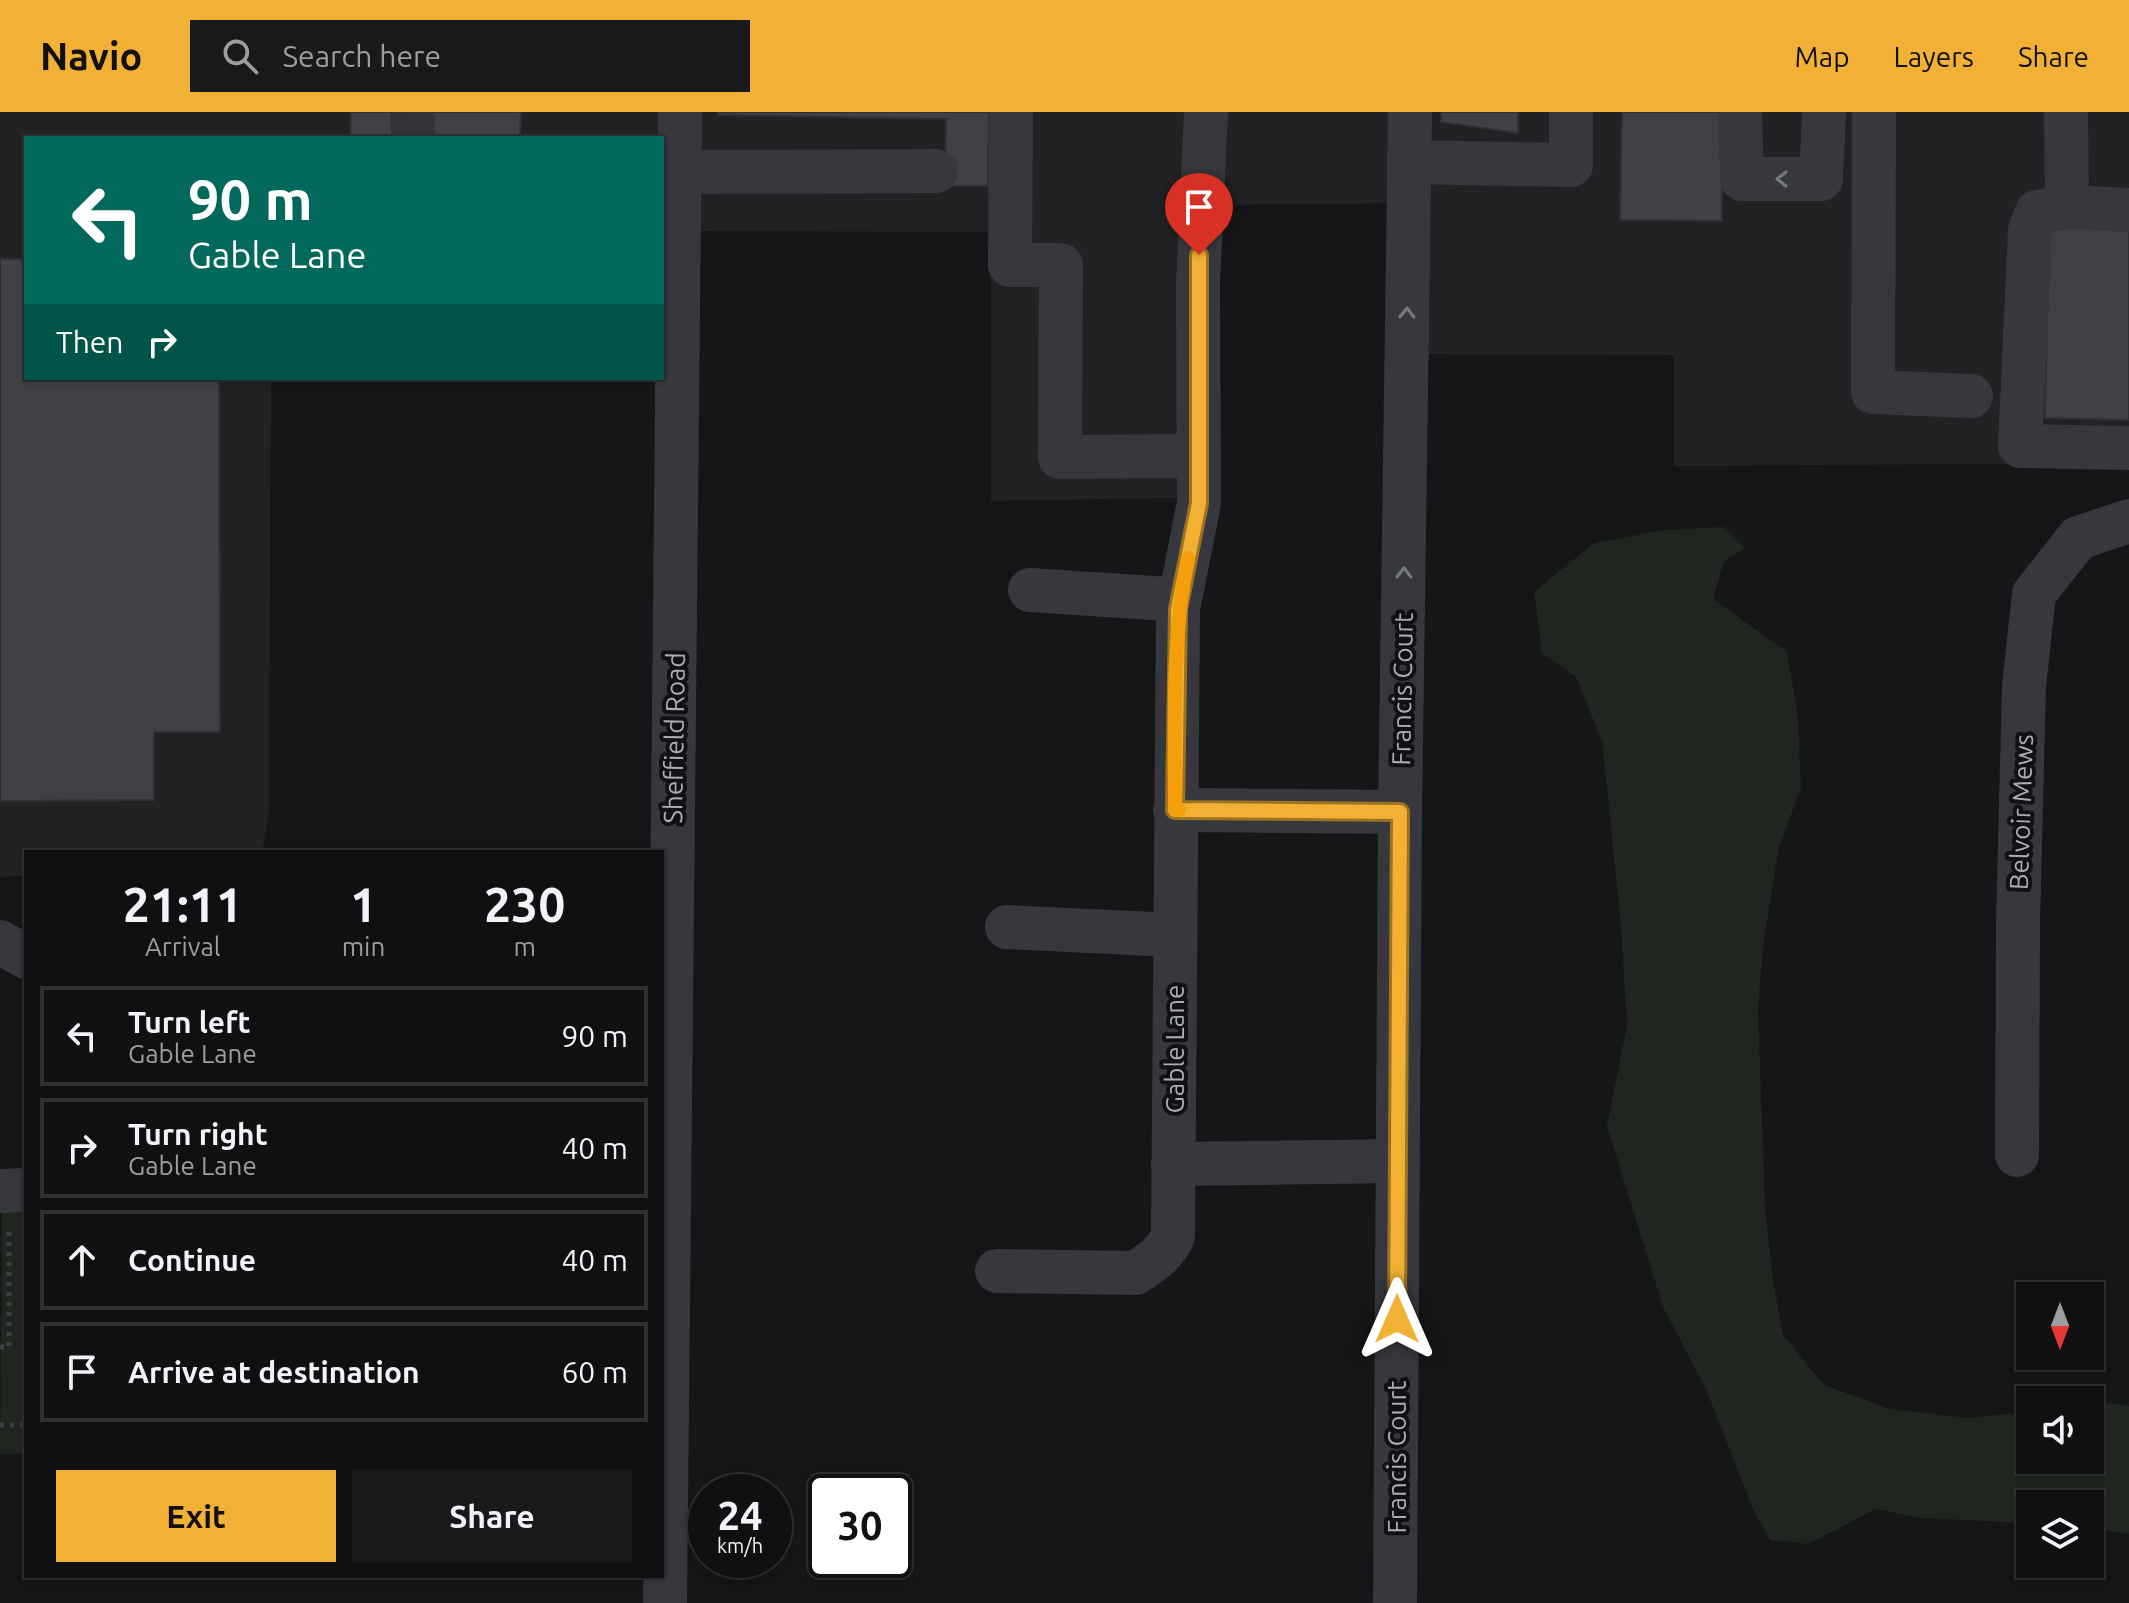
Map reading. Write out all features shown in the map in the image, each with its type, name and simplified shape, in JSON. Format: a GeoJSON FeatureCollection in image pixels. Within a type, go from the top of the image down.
{"type":"FeatureCollection","features":[{"type":"Feature","properties":{"kind":"street","name":"Sheffield Road"},"geometry":{"type":"LineString","coordinates":[[665,1603],[680,112]]}},
{"type":"Feature","properties":{"kind":"street"},"geometry":{"type":"LineString","coordinates":[[1011,112],[1010,265],[1061,265],[1060,457],[1199,456]]}},
{"type":"Feature","properties":{"kind":"street","name":"Gable Lane"},"geometry":{"type":"LineString","coordinates":[[997,1271],[1135,1273],[1152,1263],[1168,1247],[1173,1236],[1178,609],[1199,503],[1198,283],[1206,112]]}},
{"type":"Feature","properties":{"kind":"street","name":"Francis Court"},"geometry":{"type":"LineString","coordinates":[[1395,1603],[1400,812],[1410,112]]}},
{"type":"Feature","properties":{"kind":"street"},"geometry":{"type":"LineString","coordinates":[[1409,162],[1571,165],[1571,112]]}},
{"type":"Feature","properties":{"kind":"street"},"geometry":{"type":"LineString","coordinates":[[1740,112],[1742,179],[1821,179],[1824,112]]}},
{"type":"Feature","properties":{"kind":"street"},"geometry":{"type":"LineString","coordinates":[[1874,112],[1873,392],[1971,396]]}},
{"type":"Feature","properties":{"kind":"street"},"geometry":{"type":"LineString","coordinates":[[2066,112],[2067,207]]}},
{"type":"Feature","properties":{"kind":"street"},"geometry":{"type":"LineString","coordinates":[[680,172],[936,171]]}},
{"type":"Feature","properties":{"kind":"street"},"geometry":{"type":"LineString","coordinates":[[2129,210],[2067,207],[2037,212],[2030,230],[2020,446],[2129,448]]}},
{"type":"Feature","properties":{"kind":"street","name":"Belvoir Mews"},"geometry":{"type":"LineString","coordinates":[[2017,1155],[2018,923],[2024,686],[2034,594],[2078,538],[2129,521]]}},
{"type":"Feature","properties":{"kind":"street"},"geometry":{"type":"LineString","coordinates":[[1030,590],[1168,599],[1178,609]]}},
{"type":"Feature","properties":{"kind":"street"},"geometry":{"type":"LineString","coordinates":[[1175,810],[1400,812]]}},
{"type":"Feature","properties":{"kind":"street"},"geometry":{"type":"LineString","coordinates":[[1007,927],[1174,935]]}},
{"type":"Feature","properties":{"kind":"street"},"geometry":{"type":"LineString","coordinates":[[0,942],[24,956]]}},
{"type":"Feature","properties":{"kind":"street"},"geometry":{"type":"LineString","coordinates":[[1173,1164],[1398,1161]]}},
{"type":"Feature","properties":{"kind":"path"},"geometry":{"type":"LineString","coordinates":[[0,1347],[9,1347],[8,1230],[14,1204]]}},
{"type":"Feature","properties":{"kind":"path"},"geometry":{"type":"LineString","coordinates":[[0,1425],[24,1425]]}},
{"type":"Feature","properties":{"kind":"shaded area"},"geometry":{"type":"Polygon","coordinates":[[[0,112],[2129,112],[2129,463],[1674,466],[1674,355],[1407,354],[1408,203],[1218,205],[1218,497],[991,501],[991,232],[664,231],[664,136],[24,136],[24,380],[271,380],[269,811],[262,850],[24,850],[24,876],[0,877],[0,112]]]}},
{"type":"Feature","properties":{"kind":"shaded area"},"geometry":{"type":"Polygon","coordinates":[[[1724,527],[1745,548],[1724,561],[1713,599],[1787,652],[1798,717],[1801,788],[1779,847],[1763,945],[1758,1010],[1765,1205],[1773,1281],[1783,1335],[1824,1385],[1890,1409],[1969,1418],[2016,1413],[2016,1474],[2104,1474],[2104,1404],[2129,1406],[2129,1534],[2104,1530],[2104,1490],[2016,1490],[2016,1522],[1921,1518],[1876,1509],[1808,1544],[1770,1540],[1753,1509],[1706,1389],[1663,1307],[1607,1126],[1627,1025],[1621,926],[1602,741],[1576,677],[1542,653],[1534,592],[1594,543],[1665,530],[1724,527]]]}},
{"type":"Feature","properties":{"kind":"shaded area"},"geometry":{"type":"Polygon","coordinates":[[[24,1204],[24,1454],[0,1454],[2,1205],[24,1204]]]}},
{"type":"Feature","properties":{"kind":"building"},"geometry":{"type":"Polygon","coordinates":[[[351,112],[521,112],[520,136],[350,136],[351,112]]]}},
{"type":"Feature","properties":{"kind":"building"},"geometry":{"type":"Polygon","coordinates":[[[718,112],[989,112],[988,186],[945,186],[946,119],[718,115],[718,112]]]}},
{"type":"Feature","properties":{"kind":"building"},"geometry":{"type":"Polygon","coordinates":[[[1441,112],[1518,112],[1518,133],[1441,122],[1441,112]]]}},
{"type":"Feature","properties":{"kind":"building"},"geometry":{"type":"Polygon","coordinates":[[[1622,112],[1722,112],[1722,221],[1620,220],[1622,112]]]}},
{"type":"Feature","properties":{"kind":"building"},"geometry":{"type":"Polygon","coordinates":[[[2049,223],[2129,224],[2129,420],[2045,418],[2049,223]]]}},
{"type":"Feature","properties":{"kind":"building"},"geometry":{"type":"Polygon","coordinates":[[[0,259],[24,259],[24,380],[219,380],[220,732],[154,732],[154,800],[0,801],[0,259]]]}},
{"type":"Feature","properties":{"kind":"tunnel"},"geometry":{"type":"LineString","coordinates":[[412,112],[413,136]]}},
{"type":"Feature","properties":{"kind":"slow traffic"},"geometry":{"type":"LineString","coordinates":[[1179,810],[1175,810],[1175,664],[1178,609],[1188,558]]}},
{"type":"Feature","properties":{"kind":"route"},"geometry":{"type":"LineString","coordinates":[[1199,255],[1199,503],[1178,609],[1175,810],[1400,812],[1397,1319]]}}]}
